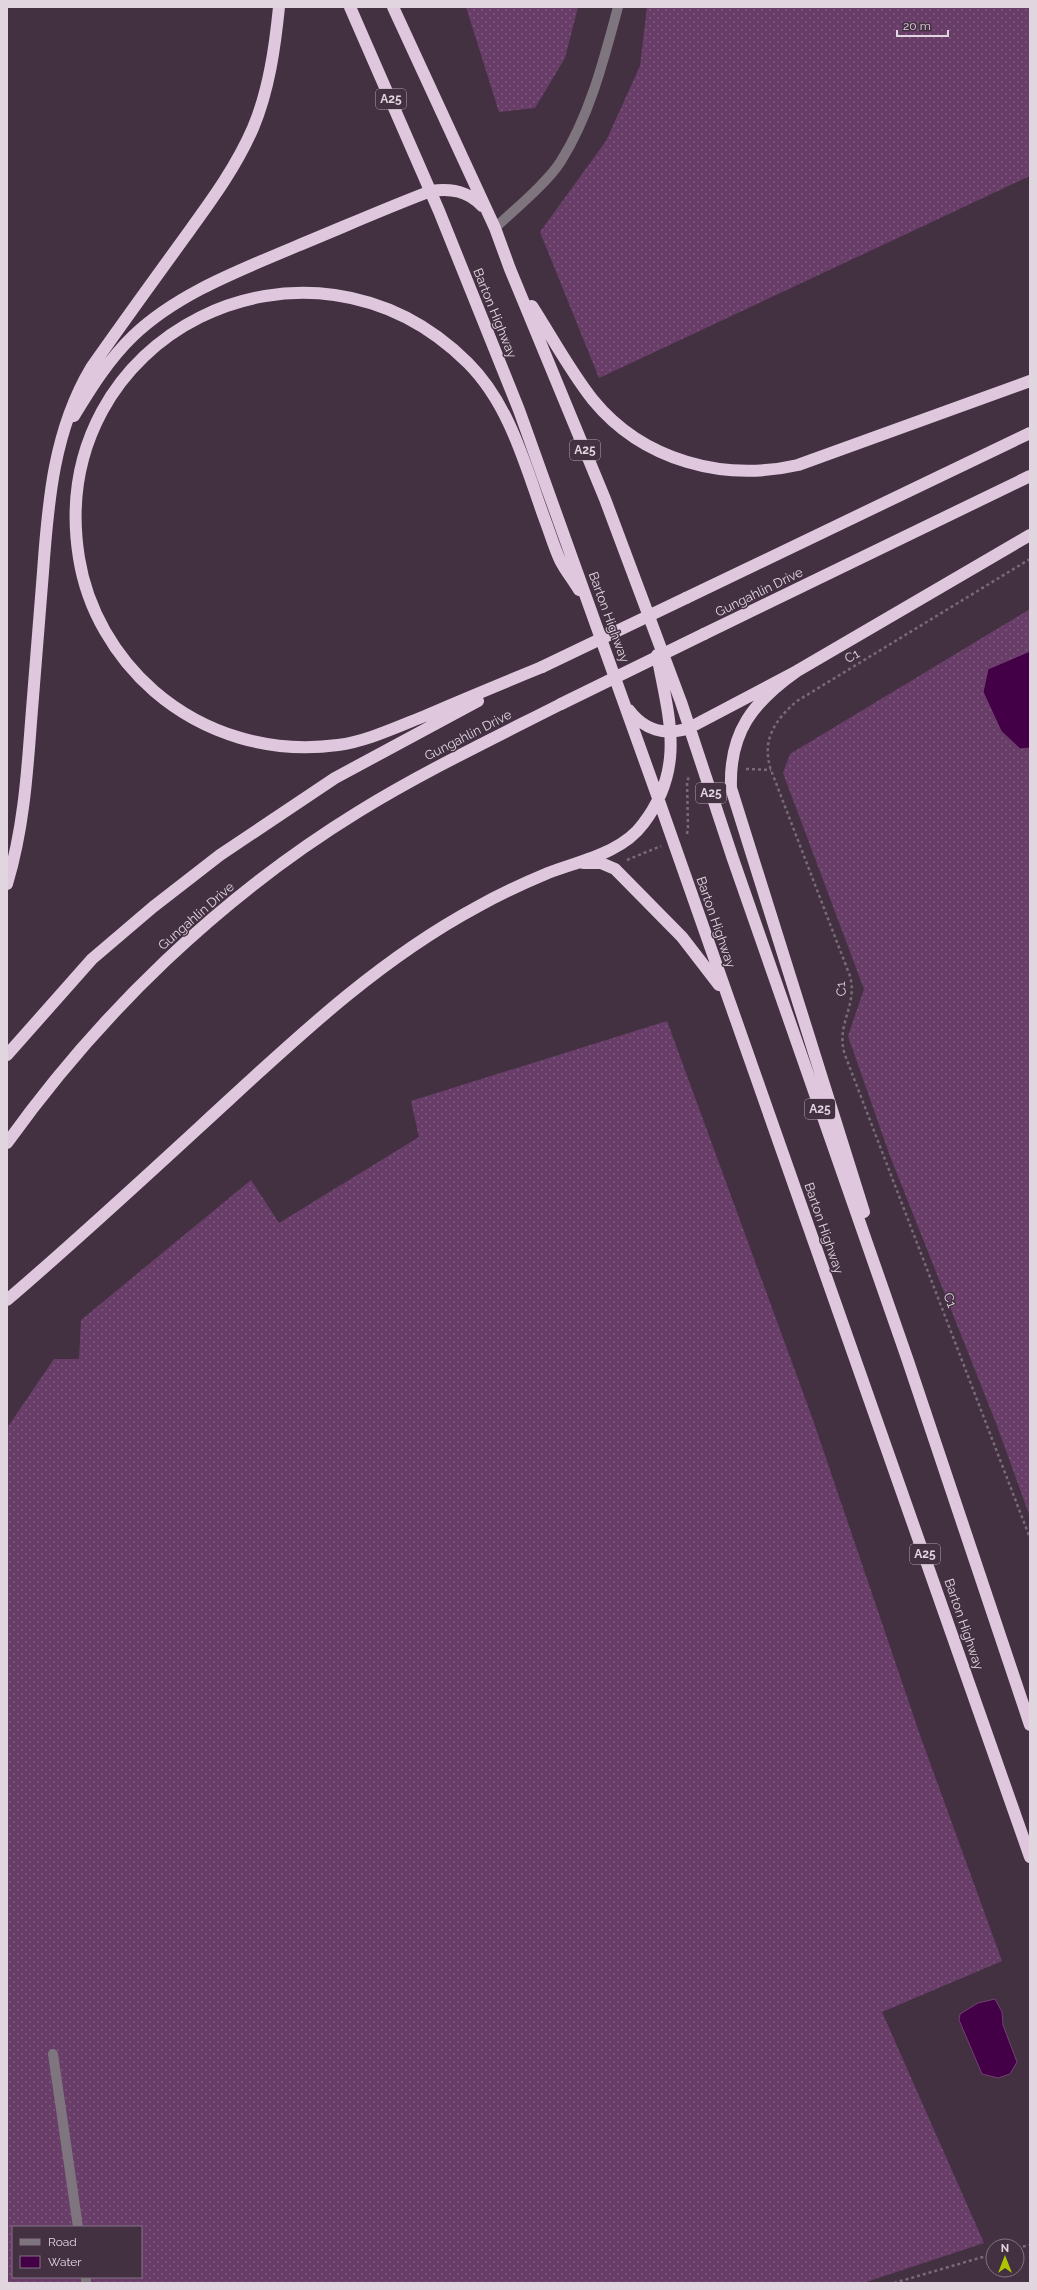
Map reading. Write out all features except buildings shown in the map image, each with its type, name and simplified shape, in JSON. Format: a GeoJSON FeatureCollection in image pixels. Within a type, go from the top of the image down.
{"type":"FeatureCollection","features":[{"type":"Feature","properties":{"kind":"highway"},"geometry":{"type":"LineString","coordinates":[[7,884],[22,819],[48,506],[62,436],[74,400],[91,368],[219,191],[243,146],[253,126],[265,86],[275,45],[279,7]]}},
{"type":"Feature","properties":{"kind":"highway","name":"Barton Highway"},"geometry":{"type":"LineString","coordinates":[[350,7],[431,191],[511,390],[593,613],[914,1522],[1030,1857]]}},
{"type":"Feature","properties":{"kind":"highway","name":"A25"},"geometry":{"type":"LineString","coordinates":[[393,7],[488,217],[495,228],[605,499],[651,623],[689,728],[908,1358],[1030,1725]]}},
{"type":"Feature","properties":{"kind":"highway"},"geometry":{"type":"LineString","coordinates":[[62,436],[99,376],[132,336],[164,311],[196,293],[252,265],[431,191],[453,191],[470,196],[482,205],[488,217]]}},
{"type":"Feature","properties":{"kind":"highway"},"geometry":{"type":"LineString","coordinates":[[515,280],[592,399],[610,418],[633,436],[659,451],[706,467],[748,472],[798,465],[1030,381]]}},
{"type":"Feature","properties":{"kind":"highway"},"geometry":{"type":"LineString","coordinates":[[542,667],[380,734],[340,745],[298,748],[254,742],[219,731],[182,712],[147,685],[120,654],[97,617],[86,588],[80,565],[76,512],[80,475],[92,434],[110,399],[130,372],[167,337],[192,321],[234,303],[282,293],[325,293],[357,299],[393,311],[429,330],[450,346],[473,369],[493,395],[512,428],[560,558],[593,613]]}},
{"type":"Feature","properties":{"kind":"highway","name":"Gungahlin Drive"},"geometry":{"type":"LineString","coordinates":[[7,1055],[92,959],[153,907],[220,855],[335,778],[542,667],[1030,433]]}},
{"type":"Feature","properties":{"kind":"highway","name":"Gungahlin Drive"},"geometry":{"type":"LineString","coordinates":[[7,1143],[68,1063],[123,1002],[179,947],[236,898],[357,812],[430,771],[561,704],[1030,476]]}},
{"type":"Feature","properties":{"kind":"highway"},"geometry":{"type":"LineString","coordinates":[[625,706],[648,728],[670,732],[689,728],[798,671],[1030,535]]}},
{"type":"Feature","properties":{"kind":"highway"},"geometry":{"type":"LineString","coordinates":[[7,1300],[103,1216],[303,1032],[363,981],[449,922],[494,898],[561,868],[605,851],[624,841],[643,825],[658,798],[670,764],[670,732],[651,623]]}},
{"type":"Feature","properties":{"kind":"highway"},"geometry":{"type":"LineString","coordinates":[[798,671],[770,691],[750,714],[738,737],[731,766],[732,799],[849,1161],[908,1358]]}},
{"type":"Feature","properties":{"kind":"highway"},"geometry":{"type":"LineString","coordinates":[[561,868],[590,862],[601,863],[611,867],[626,880],[686,942],[727,995]]}},
{"type":"Feature","properties":{"kind":"lane"},"geometry":{"type":"LineString","coordinates":[[495,228],[561,162],[578,128],[600,71],[618,7]]}},
{"type":"Feature","properties":{"kind":"lane"},"geometry":{"type":"LineString","coordinates":[[52,2054],[78,2226]]}},
{"type":"Feature","properties":{"kind":"path","name":"C1"},"geometry":{"type":"LineString","coordinates":[[1030,559],[797,701],[781,716],[770,733],[767,750],[771,770],[850,976],[853,997],[842,1028],[842,1048],[1030,1538]]}},
{"type":"Feature","properties":{"kind":"path"},"geometry":{"type":"LineString","coordinates":[[731,766],[755,770],[771,770]]}},
{"type":"Feature","properties":{"kind":"path"},"geometry":{"type":"LineString","coordinates":[[611,867],[673,842],[684,837],[688,833],[687,778],[702,769]]}},
{"type":"Feature","properties":{"kind":"path"},"geometry":{"type":"LineString","coordinates":[[894,2283],[985,2256]]}},
{"type":"Feature","properties":{"kind":"shaded area"},"geometry":{"type":"Polygon","coordinates":[[[466,7],[578,7],[565,58],[535,108],[499,112],[466,7]]]}},
{"type":"Feature","properties":{"kind":"shaded area"},"geometry":{"type":"Polygon","coordinates":[[[647,7],[1030,7],[1030,176],[599,378],[540,232],[606,141],[640,66],[647,7]]]}},
{"type":"Feature","properties":{"kind":"shaded area"},"geometry":{"type":"Polygon","coordinates":[[[1030,609],[1030,1517],[996,1423],[890,1156],[848,1036],[864,989],[783,773],[790,754],[1030,609]]]}},
{"type":"Feature","properties":{"kind":"shaded area"},"geometry":{"type":"Polygon","coordinates":[[[667,1021],[813,1420],[921,1738],[1002,1961],[882,2012],[984,2243],[863,2283],[7,2283],[7,1428],[54,1359],[79,1359],[81,1320],[251,1180],[279,1223],[419,1137],[411,1101],[667,1021]]]}},
{"type":"Feature","properties":{"kind":"water"},"geometry":{"type":"Polygon","coordinates":[[[1030,651],[1030,748],[1020,749],[1001,731],[983,692],[988,669],[1030,651]]]}},
{"type":"Feature","properties":{"kind":"water"},"geometry":{"type":"Polygon","coordinates":[[[995,1999],[1002,2012],[1003,2025],[1017,2062],[1010,2074],[998,2078],[982,2074],[959,2020],[960,2014],[978,2003],[995,1999]]]}}]}
